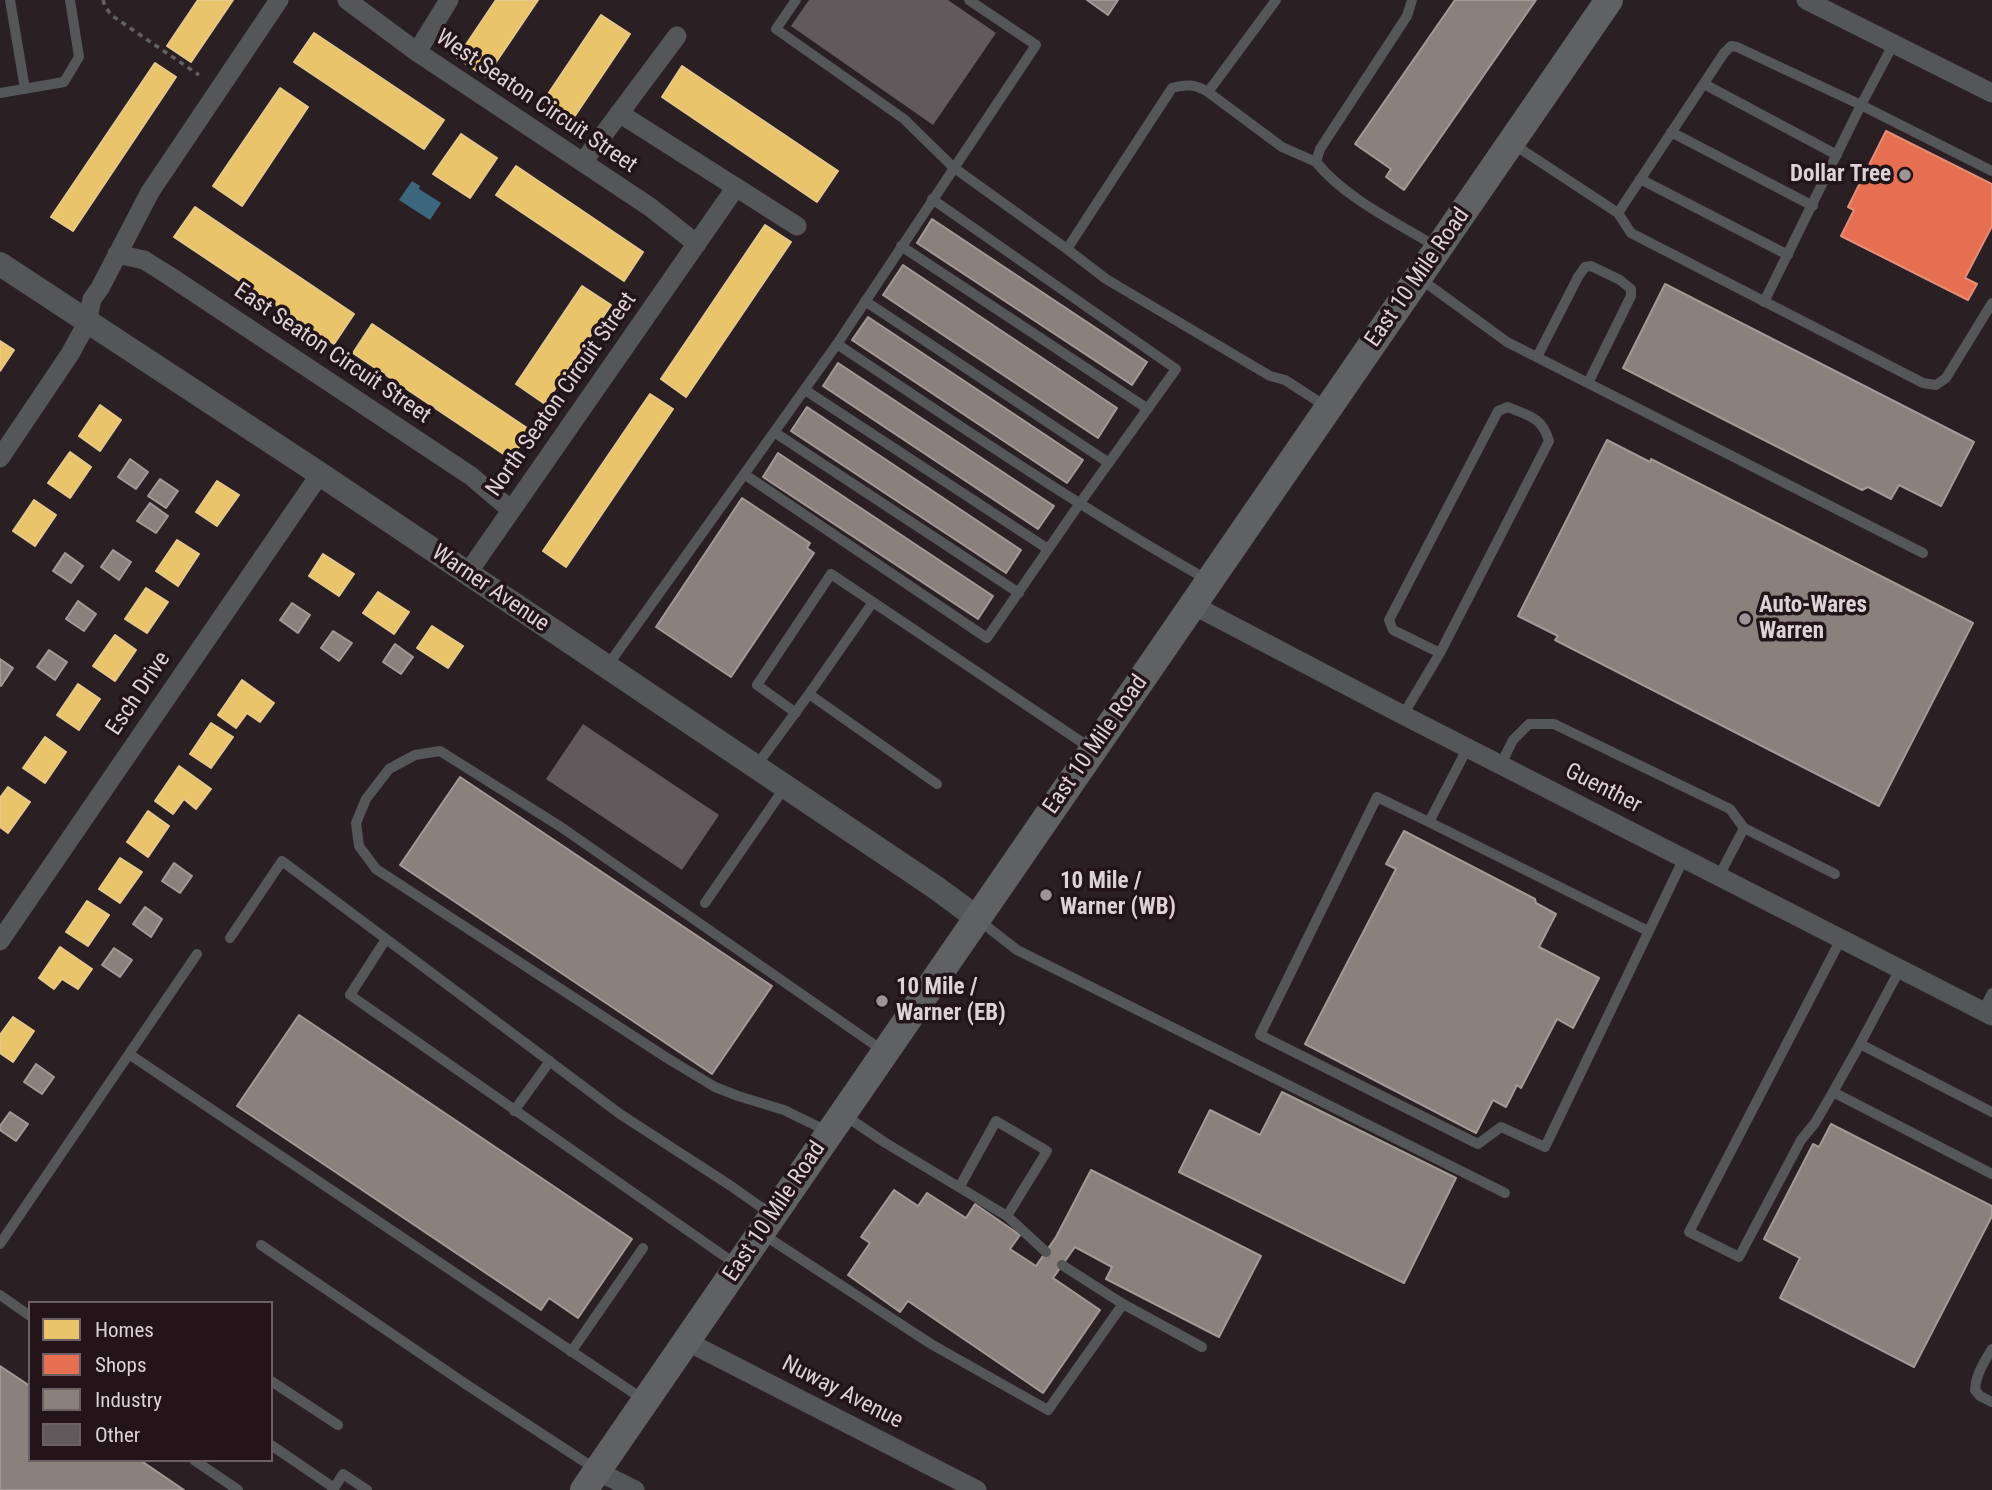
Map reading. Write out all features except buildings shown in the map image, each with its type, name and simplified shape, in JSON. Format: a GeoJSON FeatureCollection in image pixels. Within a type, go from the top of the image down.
{"type":"FeatureCollection","features":[{"type":"Feature","properties":{"kind":"main road","name":"East 10 Mile Road"},"geometry":{"type":"LineString","coordinates":[[590,1480],[1609,0]]}},
{"type":"Feature","properties":{"kind":"street"},"geometry":{"type":"LineString","coordinates":[[0,458],[71,354],[87,323],[92,299],[150,192],[279,0]]}},
{"type":"Feature","properties":{"kind":"street","name":"West Seaton Circuit Street"},"geometry":{"type":"LineString","coordinates":[[347,0],[417,52],[650,207],[697,244]]}},
{"type":"Feature","properties":{"kind":"street"},"geometry":{"type":"LineString","coordinates":[[417,52],[449,0]]}},
{"type":"Feature","properties":{"kind":"street"},"geometry":{"type":"LineString","coordinates":[[1806,0],[1834,6],[1894,43],[1990,89]]}},
{"type":"Feature","properties":{"kind":"street"},"geometry":{"type":"LineString","coordinates":[[583,162],[677,36]]}},
{"type":"Feature","properties":{"kind":"street"},"geometry":{"type":"LineString","coordinates":[[619,113],[797,226]]}},
{"type":"Feature","properties":{"kind":"street","name":"North Seaton Circuit Street"},"geometry":{"type":"LineString","coordinates":[[467,573],[736,187]]}},
{"type":"Feature","properties":{"kind":"street","name":"East Seaton Circuit Street"},"geometry":{"type":"LineString","coordinates":[[117,254],[144,260],[168,275],[471,476],[512,510]]}},
{"type":"Feature","properties":{"kind":"street","name":"Warner Avenue"},"geometry":{"type":"LineString","coordinates":[[0,264],[320,474],[935,887],[977,918]]}},
{"type":"Feature","properties":{"kind":"street","name":"Esch Drive"},"geometry":{"type":"LineString","coordinates":[[0,941],[320,474]]}},
{"type":"Feature","properties":{"kind":"street","name":"Guenther"},"geometry":{"type":"LineString","coordinates":[[1193,605],[1987,1014]]}},
{"type":"Feature","properties":{"kind":"street","name":"Nuway Avenue"},"geometry":{"type":"LineString","coordinates":[[685,1341],[977,1490]]}},
{"type":"Feature","properties":{"kind":"street"},"geometry":{"type":"LineString","coordinates":[[590,1480],[635,1490]]}},
{"type":"Feature","properties":{"kind":"lane"},"geometry":{"type":"LineString","coordinates":[[10,0],[25,89]]}},
{"type":"Feature","properties":{"kind":"lane"},"geometry":{"type":"LineString","coordinates":[[0,93],[64,82],[79,57],[70,0]]}},
{"type":"Feature","properties":{"kind":"lane"},"geometry":{"type":"LineString","coordinates":[[796,0],[776,29],[904,120],[953,167],[1106,279],[1269,376],[1285,380],[1328,408]]}},
{"type":"Feature","properties":{"kind":"lane"},"geometry":{"type":"LineString","coordinates":[[607,667],[837,344],[1035,45],[969,0]]}},
{"type":"Feature","properties":{"kind":"lane"},"geometry":{"type":"LineString","coordinates":[[1208,92],[1276,0]]}},
{"type":"Feature","properties":{"kind":"lane"},"geometry":{"type":"LineString","coordinates":[[1317,162],[1320,149],[1401,27],[1412,0]]}},
{"type":"Feature","properties":{"kind":"lane"},"geometry":{"type":"LineString","coordinates":[[1764,302],[1894,43]]}},
{"type":"Feature","properties":{"kind":"lane"},"geometry":{"type":"LineString","coordinates":[[1618,213],[1731,46],[1992,171]]}},
{"type":"Feature","properties":{"kind":"lane"},"geometry":{"type":"LineString","coordinates":[[1704,83],[1837,155]]}},
{"type":"Feature","properties":{"kind":"lane"},"geometry":{"type":"LineString","coordinates":[[1067,249],[1172,88],[1184,84],[1198,85],[1282,147],[1317,162],[1326,174],[1354,197],[1438,248]]}},
{"type":"Feature","properties":{"kind":"lane"},"geometry":{"type":"LineString","coordinates":[[1671,132],[1813,206]]}},
{"type":"Feature","properties":{"kind":"lane"},"geometry":{"type":"LineString","coordinates":[[1511,143],[1618,213],[1631,233],[1923,383],[1936,385],[1945,378],[1992,303]]}},
{"type":"Feature","properties":{"kind":"lane"},"geometry":{"type":"LineString","coordinates":[[1640,179],[1788,255]]}},
{"type":"Feature","properties":{"kind":"lane"},"geometry":{"type":"LineString","coordinates":[[744,474],[988,638],[1176,369],[932,199]]}},
{"type":"Feature","properties":{"kind":"lane"},"geometry":{"type":"LineString","coordinates":[[901,246],[1148,409]]}},
{"type":"Feature","properties":{"kind":"lane"},"geometry":{"type":"LineString","coordinates":[[1536,357],[1585,267],[1591,266],[1620,280],[1631,289],[1631,296],[1588,383]]}},
{"type":"Feature","properties":{"kind":"lane"},"geometry":{"type":"LineString","coordinates":[[1418,277],[1507,342],[1923,554]]}},
{"type":"Feature","properties":{"kind":"lane"},"geometry":{"type":"LineString","coordinates":[[866,301],[1109,463]]}},
{"type":"Feature","properties":{"kind":"lane"},"geometry":{"type":"LineString","coordinates":[[837,344],[1006,457],[1210,581]]}},
{"type":"Feature","properties":{"kind":"lane"},"geometry":{"type":"LineString","coordinates":[[805,390],[1048,549]]}},
{"type":"Feature","properties":{"kind":"lane"},"geometry":{"type":"LineString","coordinates":[[1403,715],[1440,653],[1549,441],[1545,426],[1508,407],[1498,411],[1389,620],[1393,630],[1440,653]]}},
{"type":"Feature","properties":{"kind":"lane"},"geometry":{"type":"LineString","coordinates":[[774,432],[1019,593]]}},
{"type":"Feature","properties":{"kind":"lane"},"geometry":{"type":"LineString","coordinates":[[796,713],[758,685],[831,574],[1092,750]]}},
{"type":"Feature","properties":{"kind":"lane"},"geometry":{"type":"LineString","coordinates":[[756,767],[873,602]]}},
{"type":"Feature","properties":{"kind":"lane"},"geometry":{"type":"LineString","coordinates":[[809,694],[937,784]]}},
{"type":"Feature","properties":{"kind":"lane"},"geometry":{"type":"LineString","coordinates":[[1501,764],[1513,740],[1529,724],[1554,724],[1730,809],[1744,828],[1835,874]]}},
{"type":"Feature","properties":{"kind":"lane"},"geometry":{"type":"LineString","coordinates":[[1429,821],[1468,747]]}},
{"type":"Feature","properties":{"kind":"lane"},"geometry":{"type":"LineString","coordinates":[[885,1052],[561,827],[440,751],[415,755],[389,769],[366,799],[356,823],[359,846],[376,869],[715,1087],[784,1110],[835,1123],[884,1142],[1007,1216],[1046,1252]]}},
{"type":"Feature","properties":{"kind":"lane"},"geometry":{"type":"LineString","coordinates":[[705,903],[785,786]]}},
{"type":"Feature","properties":{"kind":"lane"},"geometry":{"type":"LineString","coordinates":[[1648,931],[1377,797],[1260,1035],[1478,1144],[1501,1127],[1545,1147],[1684,858]]}},
{"type":"Feature","properties":{"kind":"lane"},"geometry":{"type":"LineString","coordinates":[[1719,876],[1744,828]]}},
{"type":"Feature","properties":{"kind":"lane"},"geometry":{"type":"LineString","coordinates":[[230,938],[282,861],[620,1114],[731,1186],[767,1224],[931,1344],[1048,1410],[1123,1304]]}},
{"type":"Feature","properties":{"kind":"lane"},"geometry":{"type":"LineString","coordinates":[[977,918],[1017,950],[1505,1193]]}},
{"type":"Feature","properties":{"kind":"lane"},"geometry":{"type":"LineString","coordinates":[[386,939],[350,995],[738,1266]]}},
{"type":"Feature","properties":{"kind":"lane"},"geometry":{"type":"LineString","coordinates":[[1842,939],[1689,1232],[1739,1257],[1801,1140],[1815,1123],[1833,1092],[1900,969]]}},
{"type":"Feature","properties":{"kind":"lane"},"geometry":{"type":"LineString","coordinates":[[0,1244],[197,954]]}},
{"type":"Feature","properties":{"kind":"lane"},"geometry":{"type":"LineString","coordinates":[[1987,1014],[1992,993]]}},
{"type":"Feature","properties":{"kind":"lane"},"geometry":{"type":"LineString","coordinates":[[1860,1044],[1992,1112]]}},
{"type":"Feature","properties":{"kind":"lane"},"geometry":{"type":"LineString","coordinates":[[129,1054],[645,1400]]}},
{"type":"Feature","properties":{"kind":"lane"},"geometry":{"type":"LineString","coordinates":[[514,1111],[550,1061]]}},
{"type":"Feature","properties":{"kind":"lane"},"geometry":{"type":"LineString","coordinates":[[1833,1092],[1992,1174]]}},
{"type":"Feature","properties":{"kind":"lane"},"geometry":{"type":"LineString","coordinates":[[960,1186],[996,1121],[1047,1151],[1007,1216]]}},
{"type":"Feature","properties":{"kind":"lane"},"geometry":{"type":"LineString","coordinates":[[261,1245],[467,1385],[590,1480]]}},
{"type":"Feature","properties":{"kind":"lane"},"geometry":{"type":"LineString","coordinates":[[571,1352],[643,1248]]}},
{"type":"Feature","properties":{"kind":"lane"},"geometry":{"type":"LineString","coordinates":[[1062,1265],[1123,1304],[1202,1347]]}},
{"type":"Feature","properties":{"kind":"lane"},"geometry":{"type":"LineString","coordinates":[[0,1295],[28,1314]]}},
{"type":"Feature","properties":{"kind":"lane"},"geometry":{"type":"LineString","coordinates":[[1992,1349],[1976,1380],[1975,1390],[1992,1402]]}},
{"type":"Feature","properties":{"kind":"lane"},"geometry":{"type":"LineString","coordinates":[[273,1382],[338,1425]]}},
{"type":"Feature","properties":{"kind":"lane"},"geometry":{"type":"LineString","coordinates":[[273,1446],[333,1489],[343,1474],[367,1490]]}},
{"type":"Feature","properties":{"kind":"lane"},"geometry":{"type":"LineString","coordinates":[[197,1462],[238,1490]]}},
{"type":"Feature","properties":{"kind":"path"},"geometry":{"type":"LineString","coordinates":[[103,0],[111,15],[199,75]]}},
{"type":"Feature","properties":{"kind":"water"},"geometry":{"type":"Polygon","coordinates":[[[412,181],[420,186],[419,189],[441,203],[430,220],[399,200],[412,181]]]}},
{"type":"Feature","properties":{"kind":"place","name":"Dollar Tree"},"geometry":{"type":"Point","coordinates":[1905,175]}},
{"type":"Feature","properties":{"kind":"place","name":"Auto-Wares Warren"},"geometry":{"type":"Point","coordinates":[1745,619]}},
{"type":"Feature","properties":{"kind":"place","name":"10 Mile / Warner (WB)"},"geometry":{"type":"Point","coordinates":[1046,895]}},
{"type":"Feature","properties":{"kind":"place","name":"10 Mile / Warner (EB)"},"geometry":{"type":"Point","coordinates":[882,1001]}}]}
